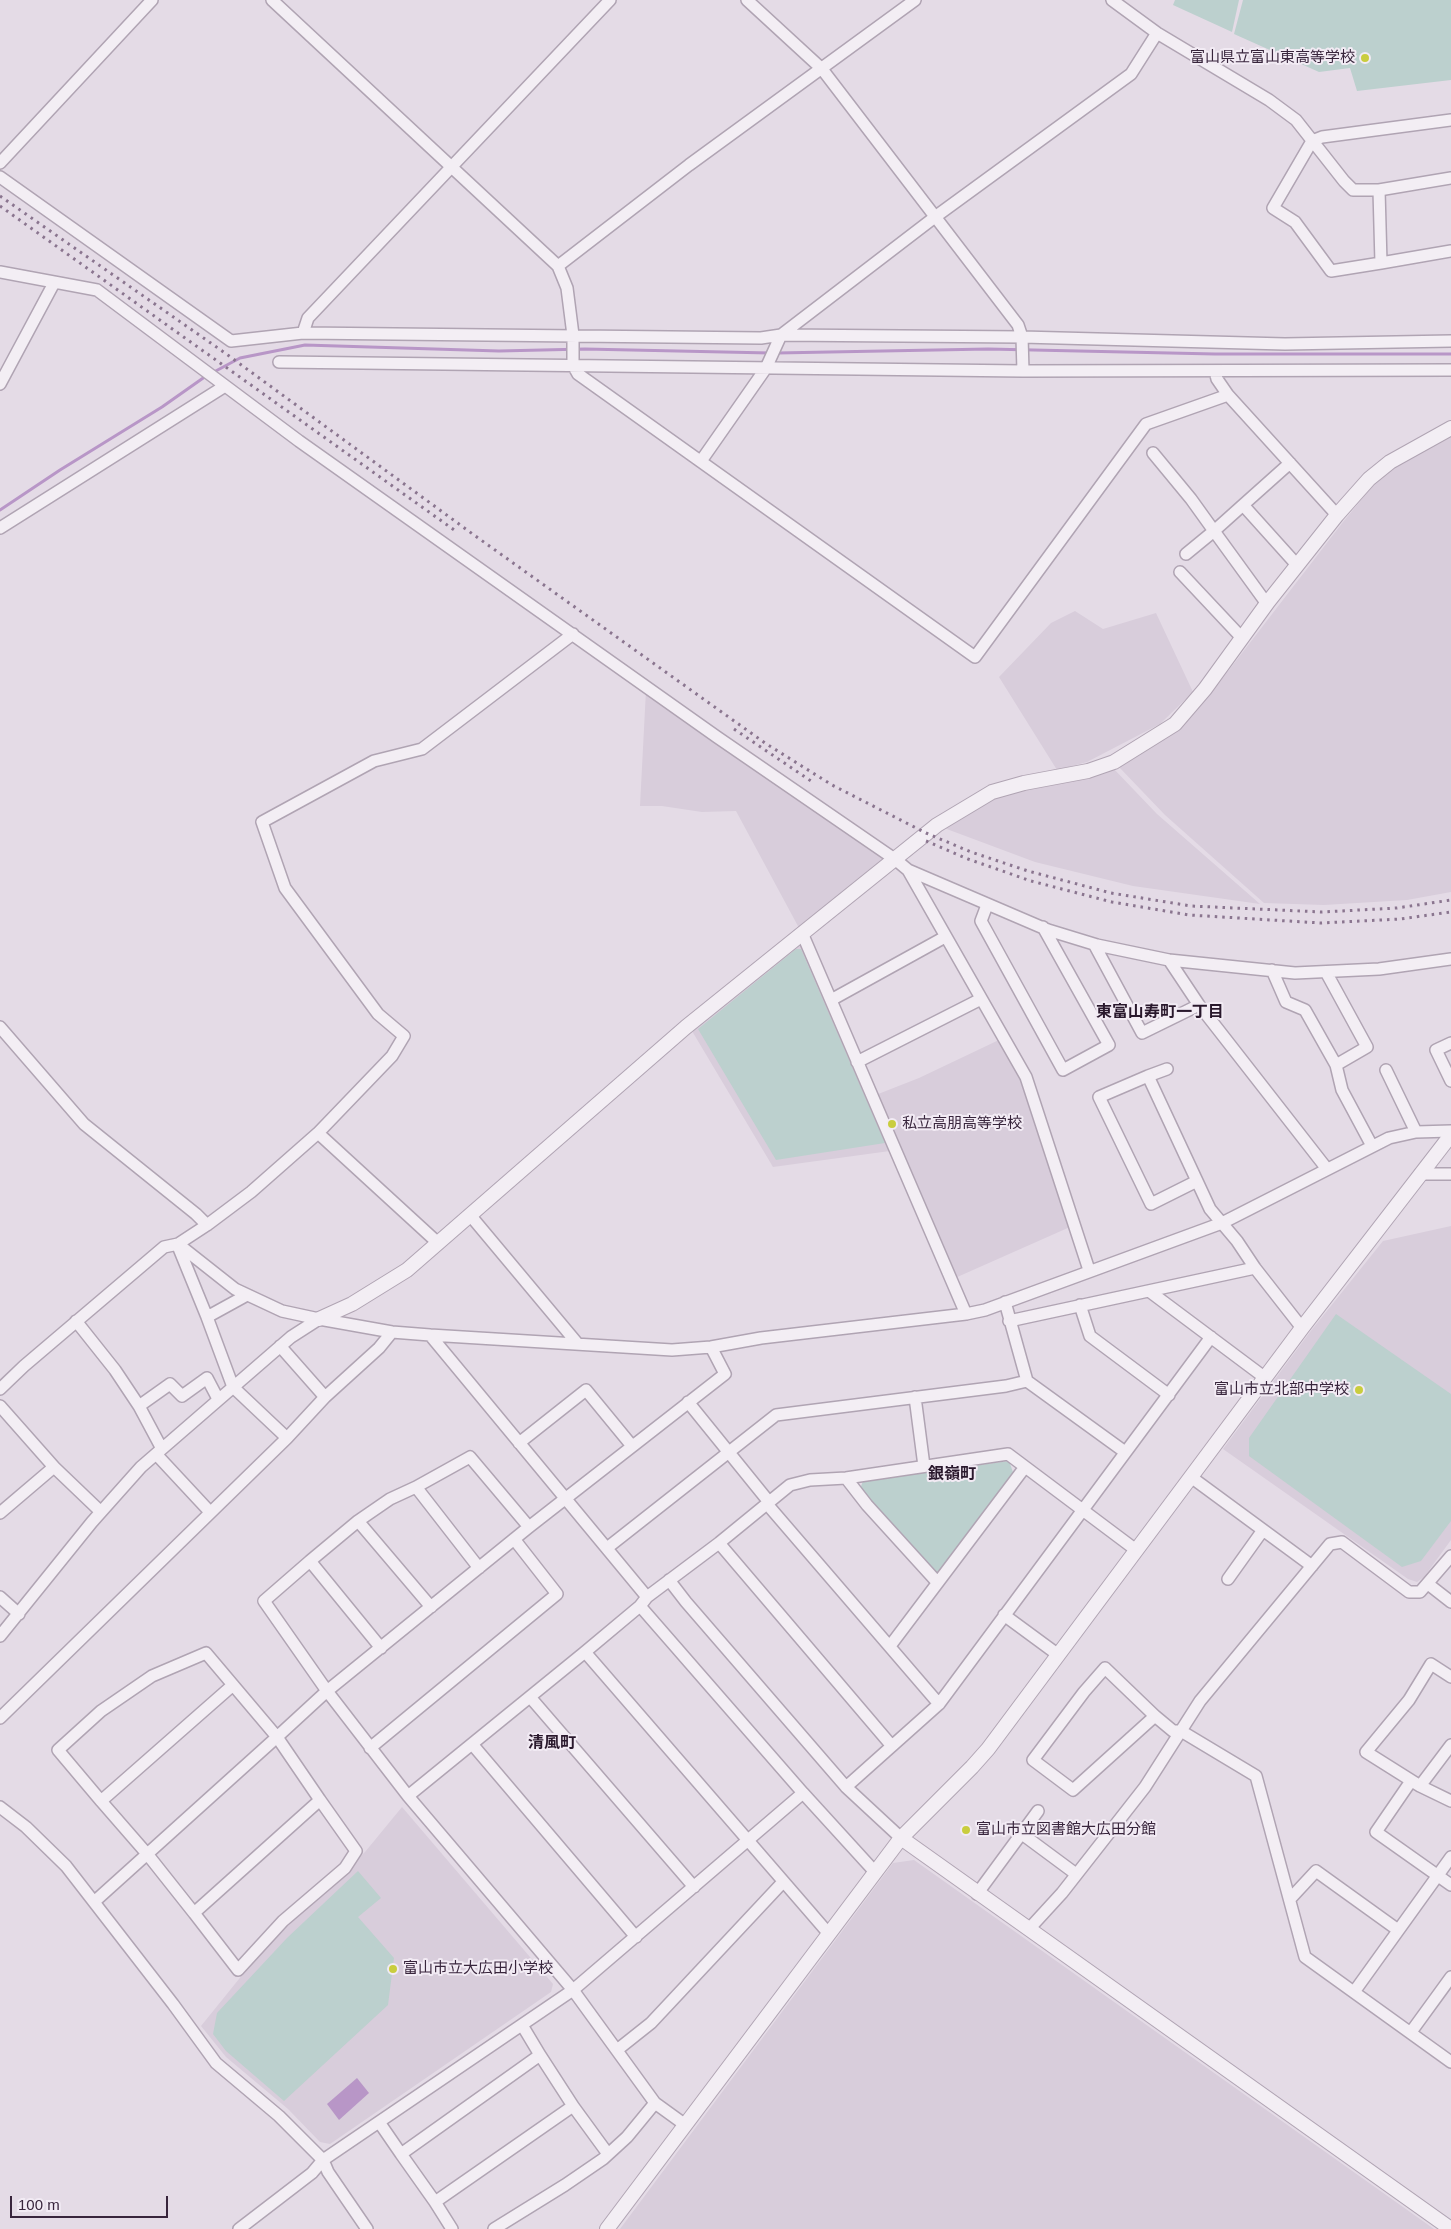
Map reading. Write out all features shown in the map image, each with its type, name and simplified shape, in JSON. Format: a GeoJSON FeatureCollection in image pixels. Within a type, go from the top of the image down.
{"type":"FeatureCollection","features":[{"type":"Feature","properties":{"kind":"street"},"geometry":{"type":"LineString","coordinates":[[0,163],[152,0]]}},
{"type":"Feature","properties":{"kind":"street"},"geometry":{"type":"LineString","coordinates":[[272,0],[558,266],[567,288],[574,335],[573,366],[578,374],[975,657],[1146,424],[1228,395]]}},
{"type":"Feature","properties":{"kind":"street"},"geometry":{"type":"LineString","coordinates":[[303,333],[308,318],[610,0]]}},
{"type":"Feature","properties":{"kind":"street"},"geometry":{"type":"LineString","coordinates":[[747,0],[822,69],[1018,324],[1022,337],[1023,371]]}},
{"type":"Feature","properties":{"kind":"street"},"geometry":{"type":"LineString","coordinates":[[558,266],[689,165],[915,0]]}},
{"type":"Feature","properties":{"kind":"street"},"geometry":{"type":"LineString","coordinates":[[1112,0],[1157,33],[1269,100],[1296,120],[1353,190],[1379,190],[1451,178]]}},
{"type":"Feature","properties":{"kind":"street"},"geometry":{"type":"LineString","coordinates":[[700,461],[766,368],[781,336],[935,217],[1130,74],[1157,33]]}},
{"type":"Feature","properties":{"kind":"street"},"geometry":{"type":"LineString","coordinates":[[1451,120],[1312,141],[1273,208],[1295,222],[1331,271],[1451,251]]}},
{"type":"Feature","properties":{"kind":"street"},"geometry":{"type":"LineString","coordinates":[[0,177],[231,342],[303,333],[761,338],[781,336],[1022,337],[1285,344],[1451,341]]}},
{"type":"Feature","properties":{"kind":"street"},"geometry":{"type":"LineString","coordinates":[[1379,190],[1381,263]]}},
{"type":"Feature","properties":{"kind":"street"},"geometry":{"type":"LineString","coordinates":[[0,272],[97,290],[307,447],[908,870],[987,905],[1043,927],[1094,944],[1169,960],[1295,973],[1379,969],[1451,959]]}},
{"type":"Feature","properties":{"kind":"street"},"geometry":{"type":"LineString","coordinates":[[0,384],[54,283]]}},
{"type":"Feature","properties":{"kind":"street"},"geometry":{"type":"LineString","coordinates":[[278,362],[1023,371],[1451,370]]}},
{"type":"Feature","properties":{"kind":"street"},"geometry":{"type":"LineString","coordinates":[[1215,371],[1217,380],[1228,395],[1337,515]]}},
{"type":"Feature","properties":{"kind":"street"},"geometry":{"type":"LineString","coordinates":[[0,528],[225,386]]}},
{"type":"Feature","properties":{"kind":"street"},"geometry":{"type":"LineString","coordinates":[[0,1636],[129,1479],[233,1386],[280,1346],[318,1319],[352,1304],[406,1270],[686,1027],[896,860],[937,825],[992,792],[1024,783],[1088,771],[1114,762],[1175,724],[1205,689],[1297,565],[1369,479],[1390,462],[1451,428]]}},
{"type":"Feature","properties":{"kind":"street"},"geometry":{"type":"LineString","coordinates":[[1153,453],[1191,500],[1267,604]]}},
{"type":"Feature","properties":{"kind":"street"},"geometry":{"type":"LineString","coordinates":[[1186,554],[1290,463]]}},
{"type":"Feature","properties":{"kind":"street"},"geometry":{"type":"LineString","coordinates":[[1243,505],[1297,565]]}},
{"type":"Feature","properties":{"kind":"street"},"geometry":{"type":"LineString","coordinates":[[1180,572],[1242,638]]}},
{"type":"Feature","properties":{"kind":"street"},"geometry":{"type":"LineString","coordinates":[[0,1389],[24,1366],[164,1247],[178,1244],[252,1192],[318,1133],[392,1056],[404,1036],[378,1014],[285,888],[262,822],[374,761],[422,749],[573,634]]}},
{"type":"Feature","properties":{"kind":"street"},"geometry":{"type":"LineString","coordinates":[[908,870],[1026,1077],[1089,1270]]}},
{"type":"Feature","properties":{"kind":"street"},"geometry":{"type":"LineString","coordinates":[[987,905],[981,921],[1063,1070],[1109,1045],[1043,927]]}},
{"type":"Feature","properties":{"kind":"street"},"geometry":{"type":"LineString","coordinates":[[802,933],[966,1314]]}},
{"type":"Feature","properties":{"kind":"street"},"geometry":{"type":"LineString","coordinates":[[831,1000],[945,937]]}},
{"type":"Feature","properties":{"kind":"street"},"geometry":{"type":"LineString","coordinates":[[1094,944],[1142,1033],[1199,1005]]}},
{"type":"Feature","properties":{"kind":"street"},"geometry":{"type":"LineString","coordinates":[[1169,960],[1199,1005],[1327,1169]]}},
{"type":"Feature","properties":{"kind":"street"},"geometry":{"type":"LineString","coordinates":[[1272,970],[1286,1002],[1305,1010],[1336,1065],[1342,1090],[1372,1146]]}},
{"type":"Feature","properties":{"kind":"street"},"geometry":{"type":"LineString","coordinates":[[1326,972],[1367,1047],[1336,1065]]}},
{"type":"Feature","properties":{"kind":"street"},"geometry":{"type":"LineString","coordinates":[[857,1062],[981,999]]}},
{"type":"Feature","properties":{"kind":"street"},"geometry":{"type":"LineString","coordinates":[[0,1027],[84,1124],[196,1214],[207,1225]]}},
{"type":"Feature","properties":{"kind":"street"},"geometry":{"type":"LineString","coordinates":[[1451,1044],[1436,1050],[1451,1081]]}},
{"type":"Feature","properties":{"kind":"street"},"geometry":{"type":"LineString","coordinates":[[1167,1069],[1100,1097],[1151,1204],[1197,1181]]}},
{"type":"Feature","properties":{"kind":"street"},"geometry":{"type":"LineString","coordinates":[[1386,1070],[1416,1132]]}},
{"type":"Feature","properties":{"kind":"street"},"geometry":{"type":"LineString","coordinates":[[1148,1076],[1210,1209],[1237,1241],[1255,1268],[1302,1328]]}},
{"type":"Feature","properties":{"kind":"street"},"geometry":{"type":"LineString","coordinates":[[178,1244],[235,1289],[282,1311],[318,1319],[392,1332],[430,1335],[672,1350],[711,1347],[761,1338],[966,1314],[1222,1223],[1389,1138],[1416,1132],[1451,1133]]}},
{"type":"Feature","properties":{"kind":"street"},"geometry":{"type":"LineString","coordinates":[[318,1133],[438,1243]]}},
{"type":"Feature","properties":{"kind":"street"},"geometry":{"type":"LineString","coordinates":[[607,2229],[684,2124],[901,1838],[972,1767],[1264,1377],[1451,1133]]}},
{"type":"Feature","properties":{"kind":"street"},"geometry":{"type":"LineString","coordinates":[[1420,1174],[1451,1174]]}},
{"type":"Feature","properties":{"kind":"street"},"geometry":{"type":"LineString","coordinates":[[470,1215],[577,1343]]}},
{"type":"Feature","properties":{"kind":"street"},"geometry":{"type":"LineString","coordinates":[[178,1244],[233,1386],[287,1438]]}},
{"type":"Feature","properties":{"kind":"street"},"geometry":{"type":"LineString","coordinates":[[1009,1321],[1255,1268]]}},
{"type":"Feature","properties":{"kind":"street"},"geometry":{"type":"LineString","coordinates":[[1149,1291],[1264,1377]]}},
{"type":"Feature","properties":{"kind":"street"},"geometry":{"type":"LineString","coordinates":[[207,1318],[247,1295]]}},
{"type":"Feature","properties":{"kind":"street"},"geometry":{"type":"LineString","coordinates":[[1004,1302],[1027,1381],[1125,1452]]}},
{"type":"Feature","properties":{"kind":"street"},"geometry":{"type":"LineString","coordinates":[[1080,1305],[1090,1336],[1168,1395]]}},
{"type":"Feature","properties":{"kind":"street"},"geometry":{"type":"LineString","coordinates":[[76,1321],[139,1406],[159,1451],[210,1512]]}},
{"type":"Feature","properties":{"kind":"street"},"geometry":{"type":"LineString","coordinates":[[0,1718],[287,1438],[325,1397],[379,1348],[392,1332]]}},
{"type":"Feature","properties":{"kind":"street"},"geometry":{"type":"LineString","coordinates":[[430,1335],[647,1597]]}},
{"type":"Feature","properties":{"kind":"street"},"geometry":{"type":"LineString","coordinates":[[846,1787],[939,1704],[1211,1337]]}},
{"type":"Feature","properties":{"kind":"street"},"geometry":{"type":"LineString","coordinates":[[280,1346],[325,1397]]}},
{"type":"Feature","properties":{"kind":"street"},"geometry":{"type":"LineString","coordinates":[[94,1902],[327,1691],[529,1527],[725,1374],[711,1347]]}},
{"type":"Feature","properties":{"kind":"street"},"geometry":{"type":"LineString","coordinates":[[139,1406],[170,1384],[182,1396],[207,1378],[218,1399]]}},
{"type":"Feature","properties":{"kind":"street"},"geometry":{"type":"LineString","coordinates":[[607,1548],[776,1415],[1006,1386],[1027,1381]]}},
{"type":"Feature","properties":{"kind":"street"},"geometry":{"type":"LineString","coordinates":[[519,1443],[586,1390],[632,1446]]}},
{"type":"Feature","properties":{"kind":"street"},"geometry":{"type":"LineString","coordinates":[[915,1397],[924,1466]]}},
{"type":"Feature","properties":{"kind":"street"},"geometry":{"type":"LineString","coordinates":[[688,1402],[768,1503],[939,1704]]}},
{"type":"Feature","properties":{"kind":"street"},"geometry":{"type":"LineString","coordinates":[[0,1406],[54,1467],[101,1512]]}},
{"type":"Feature","properties":{"kind":"street"},"geometry":{"type":"LineString","coordinates":[[408,1796],[585,1652],[640,1606],[647,1597],[719,1543],[790,1485],[810,1480],[846,1478],[1008,1454],[1136,1550]]}},
{"type":"Feature","properties":{"kind":"street"},"geometry":{"type":"LineString","coordinates":[[529,1527],[470,1457],[390,1499],[358,1521],[264,1601],[327,1691],[370,1748],[408,1796],[573,1990],[655,2104],[684,2124]]}},
{"type":"Feature","properties":{"kind":"street"},"geometry":{"type":"LineString","coordinates":[[0,1513],[54,1467]]}},
{"type":"Feature","properties":{"kind":"street"},"geometry":{"type":"LineString","coordinates":[[890,1646],[1025,1467]]}},
{"type":"Feature","properties":{"kind":"street"},"geometry":{"type":"LineString","coordinates":[[1191,1477],[1312,1566]]}},
{"type":"Feature","properties":{"kind":"street"},"geometry":{"type":"LineString","coordinates":[[846,1478],[873,1512],[937,1582]]}},
{"type":"Feature","properties":{"kind":"street"},"geometry":{"type":"LineString","coordinates":[[416,1487],[479,1568]]}},
{"type":"Feature","properties":{"kind":"street"},"geometry":{"type":"LineString","coordinates":[[358,1521],[431,1607]]}},
{"type":"Feature","properties":{"kind":"street"},"geometry":{"type":"LineString","coordinates":[[1228,1579],[1263,1530]]}},
{"type":"Feature","properties":{"kind":"street"},"geometry":{"type":"LineString","coordinates":[[370,1748],[557,1594],[514,1539]]}},
{"type":"Feature","properties":{"kind":"street"},"geometry":{"type":"LineString","coordinates":[[1029,1929],[1062,1893],[1145,1787],[1200,1701],[1330,1544],[1342,1542],[1409,1592],[1420,1592],[1451,1556]]}},
{"type":"Feature","properties":{"kind":"street"},"geometry":{"type":"LineString","coordinates":[[719,1543],[891,1745]]}},
{"type":"Feature","properties":{"kind":"street"},"geometry":{"type":"LineString","coordinates":[[310,1561],[381,1648]]}},
{"type":"Feature","properties":{"kind":"street"},"geometry":{"type":"LineString","coordinates":[[670,1580],[686,1602],[846,1787],[901,1838],[977,1894],[1450,2229]]}},
{"type":"Feature","properties":{"kind":"street"},"geometry":{"type":"LineString","coordinates":[[1428,1584],[1451,1602]]}},
{"type":"Feature","properties":{"kind":"street"},"geometry":{"type":"LineString","coordinates":[[0,1596],[19,1614]]}},
{"type":"Feature","properties":{"kind":"street"},"geometry":{"type":"LineString","coordinates":[[640,1606],[802,1793],[875,1872]]}},
{"type":"Feature","properties":{"kind":"street"},"geometry":{"type":"LineString","coordinates":[[1004,1615],[1057,1654]]}},
{"type":"Feature","properties":{"kind":"street"},"geometry":{"type":"LineString","coordinates":[[585,1652],[829,1934]]}},
{"type":"Feature","properties":{"kind":"street"},"geometry":{"type":"LineString","coordinates":[[206,1653],[277,1737],[356,1851],[345,1868],[284,1921],[238,1970],[148,1854],[58,1750],[101,1711],[152,1676],[206,1653]]}},
{"type":"Feature","properties":{"kind":"street"},"geometry":{"type":"LineString","coordinates":[[1451,1677],[1431,1664],[1409,1700],[1366,1752],[1416,1784],[1451,1801]]}},
{"type":"Feature","properties":{"kind":"street"},"geometry":{"type":"LineString","coordinates":[[1155,1716],[1073,1790],[1033,1760],[1084,1692],[1105,1668],[1173,1731],[1181,1731],[1256,1776],[1305,1957],[1451,2062]]}},
{"type":"Feature","properties":{"kind":"street"},"geometry":{"type":"LineString","coordinates":[[101,1801],[233,1685]]}},
{"type":"Feature","properties":{"kind":"street"},"geometry":{"type":"LineString","coordinates":[[530,1697],[694,1887]]}},
{"type":"Feature","properties":{"kind":"street"},"geometry":{"type":"LineString","coordinates":[[472,1744],[636,1937]]}},
{"type":"Feature","properties":{"kind":"street"},"geometry":{"type":"LineString","coordinates":[[1451,1745],[1376,1832],[1451,1885]]}},
{"type":"Feature","properties":{"kind":"street"},"geometry":{"type":"LineString","coordinates":[[239,2229],[312,2173],[322,2160],[573,1990],[802,1793]]}},
{"type":"Feature","properties":{"kind":"street"},"geometry":{"type":"LineString","coordinates":[[194,1913],[320,1800]]}},
{"type":"Feature","properties":{"kind":"street"},"geometry":{"type":"LineString","coordinates":[[0,1807],[26,1827],[66,1866],[173,2004],[216,2063],[279,2116],[322,2160],[328,2172],[367,2229]]}},
{"type":"Feature","properties":{"kind":"street"},"geometry":{"type":"LineString","coordinates":[[977,1894],[1038,1811]]}},
{"type":"Feature","properties":{"kind":"street"},"geometry":{"type":"LineString","coordinates":[[1022,1834],[1076,1874]]}},
{"type":"Feature","properties":{"kind":"street"},"geometry":{"type":"LineString","coordinates":[[1354,1992],[1451,1856]]}},
{"type":"Feature","properties":{"kind":"street"},"geometry":{"type":"LineString","coordinates":[[1290,1899],[1316,1871],[1398,1930]]}},
{"type":"Feature","properties":{"kind":"street"},"geometry":{"type":"LineString","coordinates":[[617,2050],[651,2023],[783,1882]]}},
{"type":"Feature","properties":{"kind":"street"},"geometry":{"type":"LineString","coordinates":[[1411,2032],[1451,1978]]}},
{"type":"Feature","properties":{"kind":"street"},"geometry":{"type":"LineString","coordinates":[[522,2025],[573,2106],[608,2154]]}},
{"type":"Feature","properties":{"kind":"street"},"geometry":{"type":"LineString","coordinates":[[401,2154],[540,2055]]}},
{"type":"Feature","properties":{"kind":"street"},"geometry":{"type":"LineString","coordinates":[[494,2229],[565,2185],[608,2154],[627,2137],[655,2104]]}},
{"type":"Feature","properties":{"kind":"street"},"geometry":{"type":"LineString","coordinates":[[435,2202],[573,2106]]}},
{"type":"Feature","properties":{"kind":"street"},"geometry":{"type":"LineString","coordinates":[[379,2122],[452,2229]]}},
{"type":"Feature","properties":{"kind":"shaded area"},"geometry":{"type":"Polygon","coordinates":[[[1175,0],[1239,0],[1232,32],[1173,5],[1175,0]]]}},
{"type":"Feature","properties":{"kind":"shaded area","name":"富山県立富山東高等学校"},"geometry":{"type":"Polygon","coordinates":[[[1243,0],[1451,0],[1451,80],[1357,91],[1350,68],[1319,72],[1234,34],[1243,0]]]}},
{"type":"Feature","properties":{"kind":"shaded area"},"geometry":{"type":"Polygon","coordinates":[[[1451,436],[1451,892],[1407,900],[1324,905],[1264,903],[1165,815],[1119,767],[1181,727],[1212,692],[1371,488],[1392,468],[1451,436]]]}},
{"type":"Feature","properties":{"kind":"shaded area"},"geometry":{"type":"Polygon","coordinates":[[[1075,611],[1103,629],[1156,613],[1193,692],[1160,724],[1087,762],[1057,770],[999,677],[1051,623],[1075,611]]]}},
{"type":"Feature","properties":{"kind":"shaded area"},"geometry":{"type":"Polygon","coordinates":[[[646,690],[884,856],[884,862],[799,928],[736,811],[702,812],[662,806],[640,806],[646,690]]]}},
{"type":"Feature","properties":{"kind":"shaded area"},"geometry":{"type":"Polygon","coordinates":[[[1113,768],[1157,814],[1260,904],[1133,886],[1035,862],[944,828],[991,798],[1113,768]]]}},
{"type":"Feature","properties":{"kind":"shaded area","name":"私立高朋高等学校"},"geometry":{"type":"Polygon","coordinates":[[[801,942],[868,1098],[919,1078],[1001,1039],[1026,1090],[1070,1227],[955,1278],[897,1150],[773,1167],[692,1031],[801,942]]]}},
{"type":"Feature","properties":{"kind":"shaded area"},"geometry":{"type":"Polygon","coordinates":[[[796,949],[801,949],[885,1143],[776,1160],[698,1029],[796,949]]]}},
{"type":"Feature","properties":{"kind":"shaded area","name":"富山市立北部中学校"},"geometry":{"type":"Polygon","coordinates":[[[1451,1226],[1451,1540],[1424,1577],[1417,1582],[1408,1579],[1223,1449],[1310,1332],[1383,1241],[1451,1226]]]}},
{"type":"Feature","properties":{"kind":"shaded area","name":"富山市立北部中学校"},"geometry":{"type":"Polygon","coordinates":[[[1336,1314],[1451,1394],[1451,1521],[1421,1561],[1402,1567],[1249,1456],[1249,1438],[1336,1314]]]}},
{"type":"Feature","properties":{"kind":"shaded area"},"geometry":{"type":"Polygon","coordinates":[[[1009,1461],[1014,1475],[937,1577],[860,1489],[863,1481],[1009,1461]]]}},
{"type":"Feature","properties":{"kind":"shaded area","name":"富山市立大広田小学校"},"geometry":{"type":"Polygon","coordinates":[[[402,1807],[553,1984],[551,1992],[330,2144],[320,2142],[288,2109],[226,2057],[201,2026],[260,1953],[365,1852],[402,1807]]]}},
{"type":"Feature","properties":{"kind":"shaded area"},"geometry":{"type":"Polygon","coordinates":[[[914,1860],[1434,2229],[620,2229],[893,1863],[914,1860]]]}},
{"type":"Feature","properties":{"kind":"shaded area"},"geometry":{"type":"Polygon","coordinates":[[[358,1871],[381,1898],[358,1917],[394,1958],[388,2005],[284,2101],[226,2051],[213,2034],[217,2013],[287,1938],[358,1871]]]}},
{"type":"Feature","properties":{"kind":"shaded area"},"geometry":{"type":"Polygon","coordinates":[[[357,2078],[369,2093],[339,2120],[327,2104],[357,2078]]]}},
{"type":"Feature","properties":{"kind":"waterway"},"geometry":{"type":"LineString","coordinates":[[212,373],[240,358],[305,345],[499,351],[585,349],[770,353]]}},
{"type":"Feature","properties":{"kind":"waterway"},"geometry":{"type":"LineString","coordinates":[[777,353],[988,349],[1215,354],[1451,354]]}},
{"type":"Feature","properties":{"kind":"waterway"},"geometry":{"type":"LineString","coordinates":[[0,510],[60,470],[162,407],[206,376]]}},
{"type":"Feature","properties":{"kind":"railway"},"geometry":{"type":"LineString","coordinates":[[0,196],[225,353],[474,535],[765,743],[832,785],[926,833],[971,852],[1028,871],[1111,893],[1191,906],[1322,912],[1397,908],[1451,900]]}},
{"type":"Feature","properties":{"kind":"railway"},"geometry":{"type":"LineString","coordinates":[[0,206],[457,532]]}},
{"type":"Feature","properties":{"kind":"railway"},"geometry":{"type":"LineString","coordinates":[[734,729],[811,781]]}},
{"type":"Feature","properties":{"kind":"railway"},"geometry":{"type":"LineString","coordinates":[[926,841],[968,859],[1031,881],[1112,902],[1189,915],[1321,923],[1400,919],[1451,912]]}},
{"type":"Feature","properties":{"kind":"place","name":"富山県立富山東高等学校"},"geometry":{"type":"Point","coordinates":[1365,58]}},
{"type":"Feature","properties":{"kind":"place","name":"私立高朋高等学校"},"geometry":{"type":"Point","coordinates":[892,1124]}},
{"type":"Feature","properties":{"kind":"place","name":"富山市立北部中学校"},"geometry":{"type":"Point","coordinates":[1359,1390]}},
{"type":"Feature","properties":{"kind":"place","name":"富山市立図書館大広田分館"},"geometry":{"type":"Point","coordinates":[966,1830]}},
{"type":"Feature","properties":{"kind":"place","name":"富山市立大広田小学校"},"geometry":{"type":"Point","coordinates":[393,1969]}},
{"type":"Feature","properties":{"kind":"district","name":"東富山寿町一丁目"},"geometry":{"type":"Point","coordinates":[1160,1013]}},
{"type":"Feature","properties":{"kind":"district","name":"銀嶺町"},"geometry":{"type":"Point","coordinates":[952,1475]}},
{"type":"Feature","properties":{"kind":"district","name":"清風町"},"geometry":{"type":"Point","coordinates":[552,1744]}}]}
